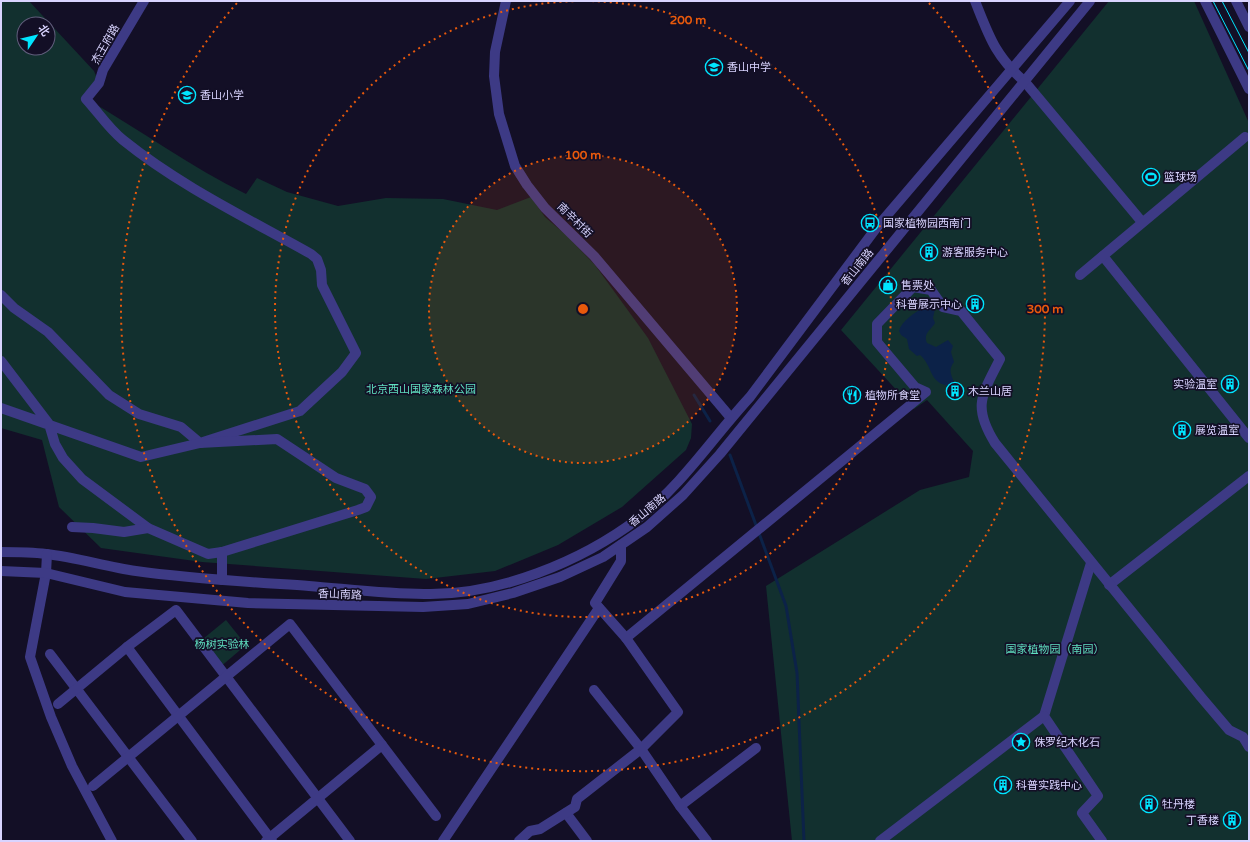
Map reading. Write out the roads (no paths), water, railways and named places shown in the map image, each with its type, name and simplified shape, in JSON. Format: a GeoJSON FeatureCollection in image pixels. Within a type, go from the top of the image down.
{"type":"FeatureCollection","features":[{"type":"Feature","properties":{"kind":"street","name":"杰王府路"},"geometry":{"type":"LineString","coordinates":[[144,1],[104,70],[99,83],[86,99],[122,140],[196,190],[257,226],[311,254],[317,259],[321,270],[322,285],[356,353],[342,372],[300,411],[200,443]]}},
{"type":"Feature","properties":{"kind":"street","name":"南辛村街"},"geometry":{"type":"LineString","coordinates":[[506,1],[495,52],[494,76],[499,114],[515,166],[527,185],[545,208],[594,256],[730,418]]}},
{"type":"Feature","properties":{"kind":"street"},"geometry":{"type":"LineString","coordinates":[[975,1],[991,43],[1011,70],[1025,82],[1142,222]]}},
{"type":"Feature","properties":{"kind":"street","name":"香山南路"},"geometry":{"type":"LineString","coordinates":[[1,552],[47,554],[134,571],[222,580],[426,594],[466,591],[510,582],[555,566],[597,546],[639,518],[674,486],[710,446],[730,418],[750,397],[876,227],[1070,1]]}},
{"type":"Feature","properties":{"kind":"street","name":"香山南路"},"geometry":{"type":"LineString","coordinates":[[1,571],[46,573],[125,592],[248,603],[423,607],[468,604],[513,593],[560,578],[603,557],[647,527],[683,494],[720,454],[1090,1]]}},
{"type":"Feature","properties":{"kind":"street"},"geometry":{"type":"LineString","coordinates":[[1205,1],[1249,89]]}},
{"type":"Feature","properties":{"kind":"street"},"geometry":{"type":"LineString","coordinates":[[1236,1],[1249,27]]}},
{"type":"Feature","properties":{"kind":"street"},"geometry":{"type":"LineString","coordinates":[[1080,275],[1245,138]]}},
{"type":"Feature","properties":{"kind":"street"},"geometry":{"type":"LineString","coordinates":[[1103,256],[1249,438]]}},
{"type":"Feature","properties":{"kind":"street"},"geometry":{"type":"LineString","coordinates":[[626,638],[926,392],[915,387],[877,342],[877,324],[913,287],[931,290],[943,307],[961,311],[1000,359],[985,389],[980,411],[986,430],[994,443],[1229,730],[1243,737],[1249,747]]}},
{"type":"Feature","properties":{"kind":"street"},"geometry":{"type":"LineString","coordinates":[[1,295],[14,308],[48,332],[109,395],[139,414],[181,427],[200,443]]}},
{"type":"Feature","properties":{"kind":"street"},"geometry":{"type":"LineString","coordinates":[[1,360],[49,424],[55,444],[72,468],[110,501],[148,528],[208,554],[222,552],[358,510],[366,507],[371,498],[364,489],[336,478],[277,439],[200,443],[141,457],[49,424],[1,408]]}},
{"type":"Feature","properties":{"kind":"street"},"geometry":{"type":"LineString","coordinates":[[1109,584],[1249,476]]}},
{"type":"Feature","properties":{"kind":"street"},"geometry":{"type":"LineString","coordinates":[[72,527],[124,532],[148,528]]}},
{"type":"Feature","properties":{"kind":"street"},"geometry":{"type":"LineString","coordinates":[[519,841],[530,831],[540,829],[575,806],[577,799],[640,749],[678,712],[626,638],[595,603],[621,561],[621,545]]}},
{"type":"Feature","properties":{"kind":"street"},"geometry":{"type":"LineString","coordinates":[[222,552],[222,580]]}},
{"type":"Feature","properties":{"kind":"street"},"geometry":{"type":"LineString","coordinates":[[47,554],[46,573],[30,657],[51,717],[72,766],[112,841]]}},
{"type":"Feature","properties":{"kind":"street"},"geometry":{"type":"LineString","coordinates":[[880,841],[1044,716],[1091,563]]}},
{"type":"Feature","properties":{"kind":"street"},"geometry":{"type":"LineString","coordinates":[[443,841],[599,608]]}},
{"type":"Feature","properties":{"kind":"street"},"geometry":{"type":"LineString","coordinates":[[58,704],[127,647],[176,610],[350,841]]}},
{"type":"Feature","properties":{"kind":"street"},"geometry":{"type":"LineString","coordinates":[[93,786],[290,624],[436,816]]}},
{"type":"Feature","properties":{"kind":"street"},"geometry":{"type":"LineString","coordinates":[[127,647],[270,840],[382,744]]}},
{"type":"Feature","properties":{"kind":"street"},"geometry":{"type":"LineString","coordinates":[[50,654],[192,841]]}},
{"type":"Feature","properties":{"kind":"street"},"geometry":{"type":"LineString","coordinates":[[594,690],[640,749],[680,806],[707,841]]}},
{"type":"Feature","properties":{"kind":"street"},"geometry":{"type":"LineString","coordinates":[[1044,716],[1098,796],[1082,812],[1102,841]]}},
{"type":"Feature","properties":{"kind":"street"},"geometry":{"type":"LineString","coordinates":[[680,806],[756,748]]}},
{"type":"Feature","properties":{"kind":"street"},"geometry":{"type":"LineString","coordinates":[[566,813],[587,841]]}},
{"type":"Feature","properties":{"kind":"water"},"geometry":{"type":"Polygon","coordinates":[[[924,307],[935,309],[933,318],[935,323],[927,334],[927,343],[936,347],[948,340],[953,346],[951,352],[954,362],[951,367],[951,372],[954,382],[951,386],[938,382],[920,355],[917,356],[909,349],[907,339],[901,335],[899,331],[906,320],[924,307]]]}},
{"type":"Feature","properties":{"kind":"waterway"},"geometry":{"type":"LineString","coordinates":[[694,395],[710,421]]}},
{"type":"Feature","properties":{"kind":"waterway"},"geometry":{"type":"LineString","coordinates":[[730,455],[786,606],[797,673],[804,841]]}},
{"type":"Feature","properties":{"kind":"tram line"},"geometry":{"type":"LineString","coordinates":[[1213,1],[1249,71]]}},
{"type":"Feature","properties":{"kind":"tram line"},"geometry":{"type":"LineString","coordinates":[[1222,1],[1249,53]]}},
{"type":"Feature","properties":{"kind":"place","name":"香山中学"},"geometry":{"type":"Point","coordinates":[714,67]}},
{"type":"Feature","properties":{"kind":"place","name":"香山小学"},"geometry":{"type":"Point","coordinates":[187,95]}},
{"type":"Feature","properties":{"kind":"place","name":"篮球场"},"geometry":{"type":"Point","coordinates":[1151,177]}},
{"type":"Feature","properties":{"kind":"place","name":"国家植物园西南门"},"geometry":{"type":"Point","coordinates":[870,223]}},
{"type":"Feature","properties":{"kind":"place","name":"游客服务中心"},"geometry":{"type":"Point","coordinates":[929,252]}},
{"type":"Feature","properties":{"kind":"place","name":"售票处"},"geometry":{"type":"Point","coordinates":[888,285]}},
{"type":"Feature","properties":{"kind":"place","name":"科普展示中心"},"geometry":{"type":"Point","coordinates":[975,304]}},
{"type":"Feature","properties":{"kind":"place","name":"实验温室"},"geometry":{"type":"Point","coordinates":[1230,384]}},
{"type":"Feature","properties":{"kind":"place","name":"木兰山居"},"geometry":{"type":"Point","coordinates":[955,391]}},
{"type":"Feature","properties":{"kind":"place","name":"植物所食堂"},"geometry":{"type":"Point","coordinates":[852,395]}},
{"type":"Feature","properties":{"kind":"place","name":"展览温室"},"geometry":{"type":"Point","coordinates":[1182,430]}},
{"type":"Feature","properties":{"kind":"place","name":"侏罗纪木化石"},"geometry":{"type":"Point","coordinates":[1021,742]}},
{"type":"Feature","properties":{"kind":"place","name":"科普实践中心"},"geometry":{"type":"Point","coordinates":[1003,785]}},
{"type":"Feature","properties":{"kind":"place","name":"牡丹楼"},"geometry":{"type":"Point","coordinates":[1149,804]}},
{"type":"Feature","properties":{"kind":"place","name":"丁香楼"},"geometry":{"type":"Point","coordinates":[1232,820]}},
{"type":"Feature","properties":{"kind":"park label","name":"北京西山国家森林公园"},"geometry":{"type":"Point","coordinates":[421,389]}},
{"type":"Feature","properties":{"kind":"park label","name":"杨树实验林"},"geometry":{"type":"Point","coordinates":[222,644]}},
{"type":"Feature","properties":{"kind":"park label","name":"国家植物园（南园）"},"geometry":{"type":"Point","coordinates":[1055,649]}}]}
